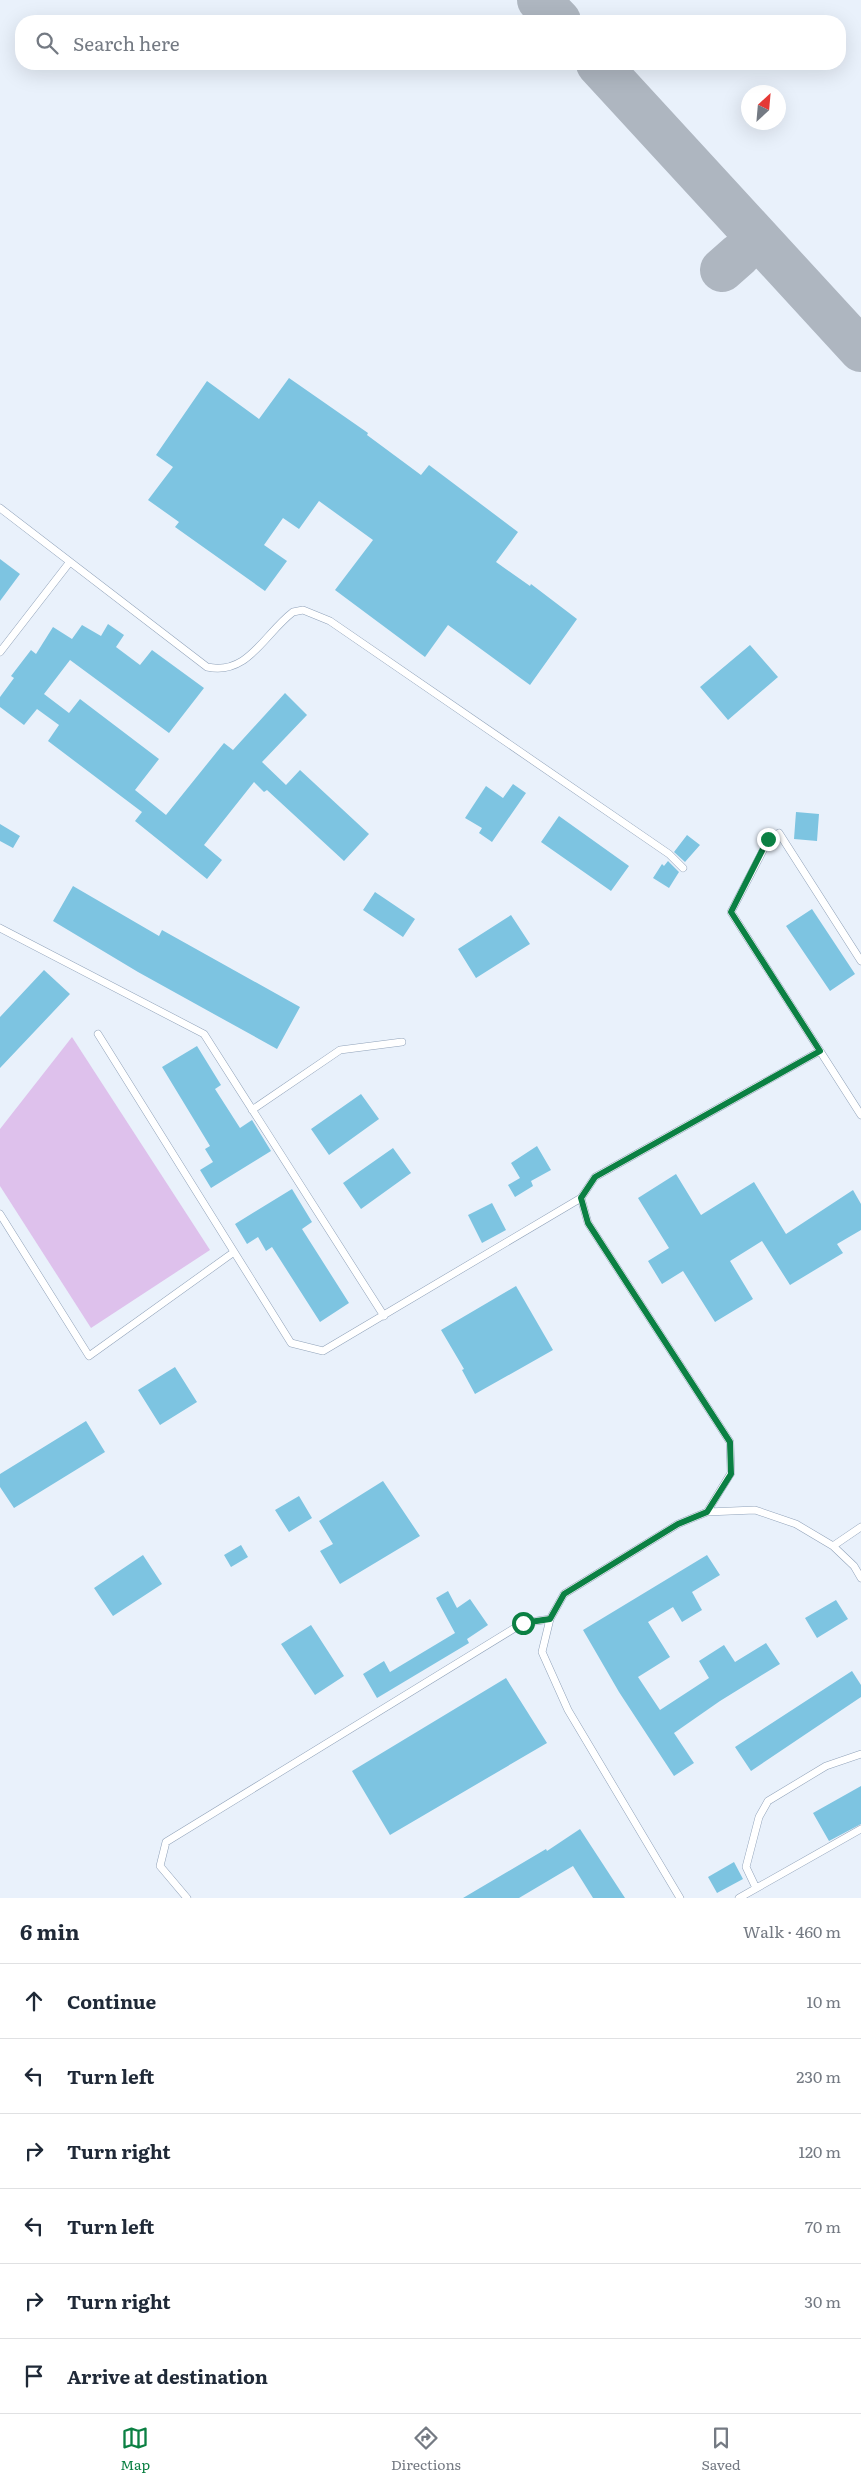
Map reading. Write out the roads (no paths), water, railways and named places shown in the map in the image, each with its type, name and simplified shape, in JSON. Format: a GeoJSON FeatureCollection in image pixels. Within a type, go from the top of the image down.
{"type":"FeatureCollection","features":[{"type":"Feature","properties":{"kind":"lane"},"geometry":{"type":"LineString","coordinates":[[0,508],[207,667],[221,670],[235,667],[245,660],[293,612],[303,610],[313,612],[330,621],[661,848],[683,868]]}},
{"type":"Feature","properties":{"kind":"lane"},"geometry":{"type":"LineString","coordinates":[[0,652],[70,563]]}},
{"type":"Feature","properties":{"kind":"lane"},"geometry":{"type":"LineString","coordinates":[[861,961],[779,833],[768,839],[731,912],[861,1115]]}},
{"type":"Feature","properties":{"kind":"lane"},"geometry":{"type":"LineString","coordinates":[[0,928],[204,1034],[384,1316]]}},
{"type":"Feature","properties":{"kind":"lane"},"geometry":{"type":"LineString","coordinates":[[98,1034],[291,1343],[323,1351],[581,1198],[595,1177],[820,1051]]}},
{"type":"Feature","properties":{"kind":"lane"},"geometry":{"type":"LineString","coordinates":[[252,1110],[340,1050],[402,1042]]}},
{"type":"Feature","properties":{"kind":"lane"},"geometry":{"type":"LineString","coordinates":[[581,1198],[588,1223],[730,1442],[731,1474],[707,1512]]}},
{"type":"Feature","properties":{"kind":"lane"},"geometry":{"type":"LineString","coordinates":[[0,1214],[90,1356],[234,1252]]}},
{"type":"Feature","properties":{"kind":"lane"},"geometry":{"type":"LineString","coordinates":[[680,1898],[568,1710],[542,1652],[550,1619],[564,1594],[678,1524],[707,1512],[755,1510],[796,1524],[833,1546],[854,1566],[861,1578]]}},
{"type":"Feature","properties":{"kind":"lane"},"geometry":{"type":"LineString","coordinates":[[833,1546],[861,1527]]}},
{"type":"Feature","properties":{"kind":"lane"},"geometry":{"type":"LineString","coordinates":[[187,1898],[160,1866],[166,1842],[523,1623],[550,1619]]}},
{"type":"Feature","properties":{"kind":"lane"},"geometry":{"type":"LineString","coordinates":[[756,1888],[746,1867],[759,1817],[768,1800],[826,1766],[861,1754]]}},
{"type":"Feature","properties":{"kind":"lane"},"geometry":{"type":"LineString","coordinates":[[739,1898],[861,1828]]}}]}
